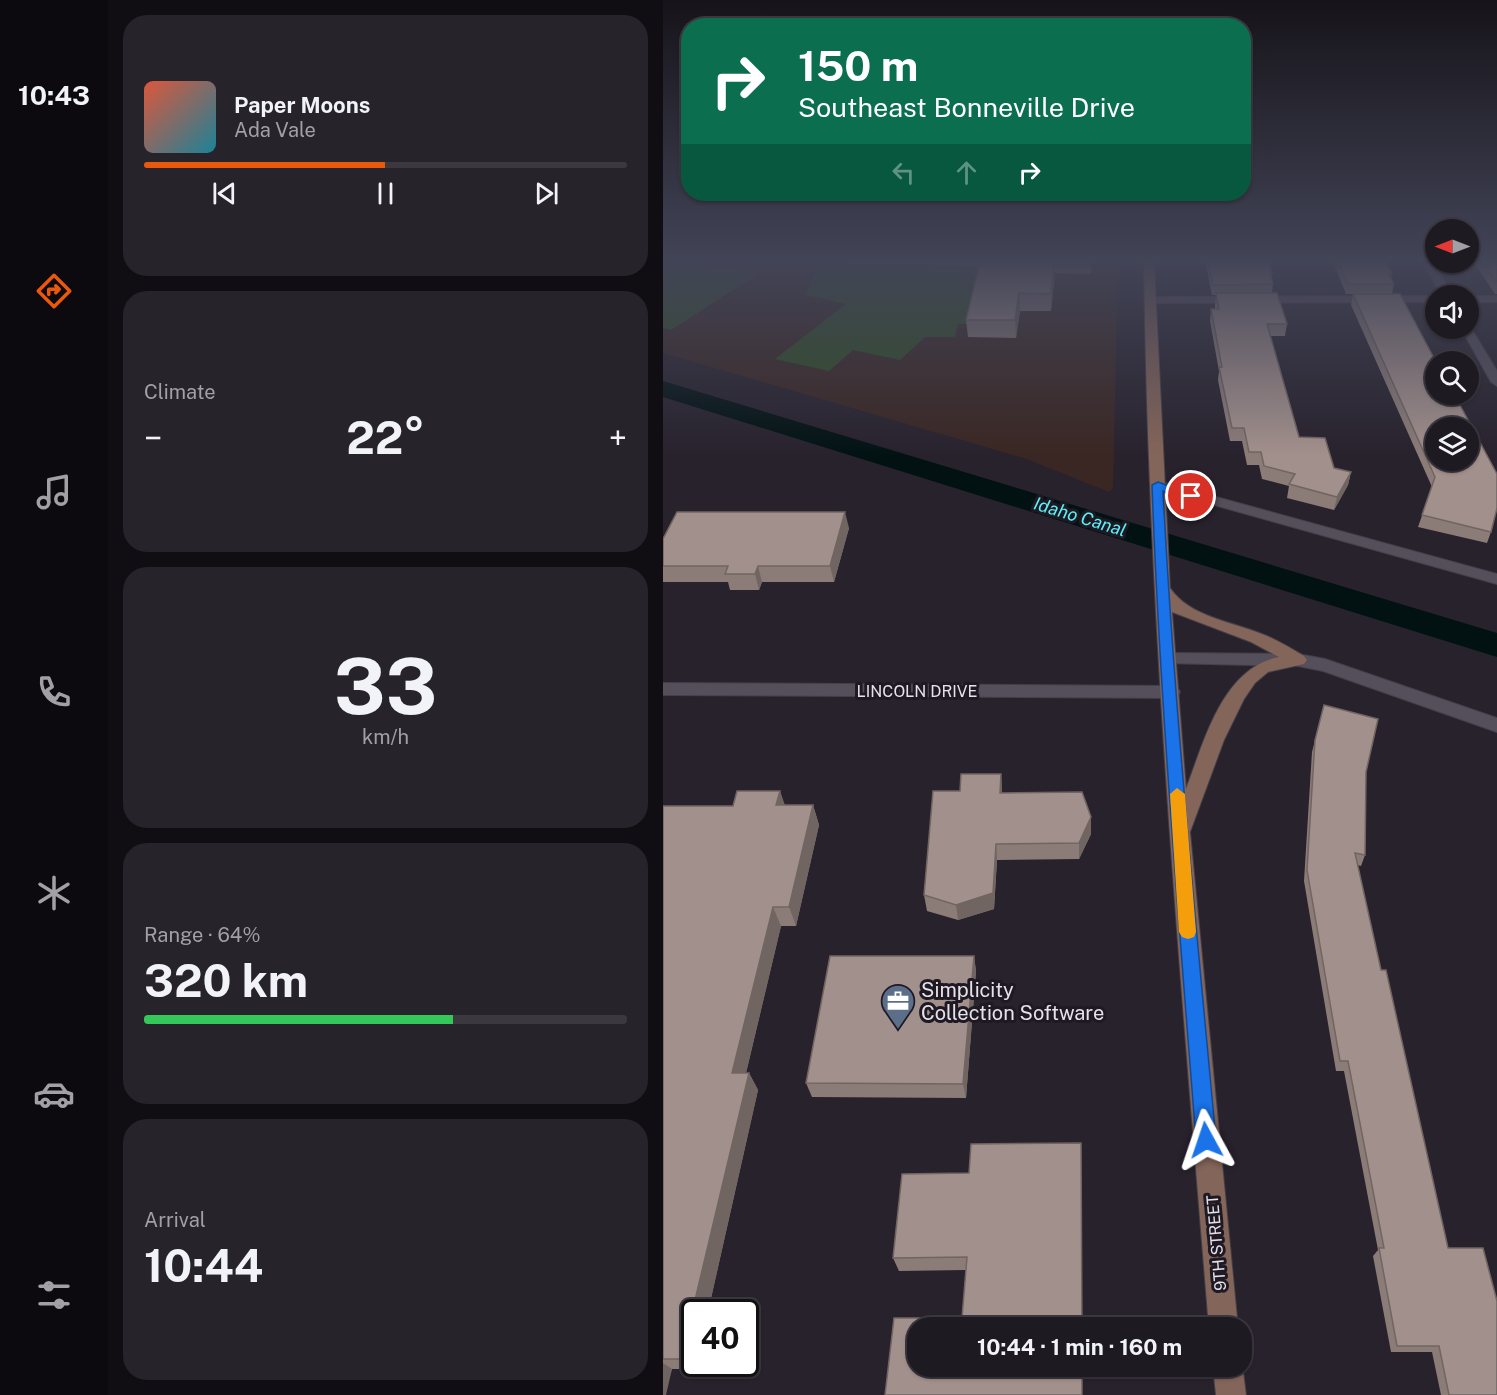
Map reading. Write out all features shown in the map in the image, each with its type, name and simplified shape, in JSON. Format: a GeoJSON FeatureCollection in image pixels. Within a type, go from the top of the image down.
{"type":"FeatureCollection","features":[{"type":"Feature","properties":{"kind":"street","name":"9TH STREET"},"geometry":{"type":"LineString","coordinates":[[1152,326],[1162,589],[1195,1025],[1223,1317]]}},
{"type":"Feature","properties":{"kind":"street"},"geometry":{"type":"LineString","coordinates":[[1472,339],[1497,382]]}},
{"type":"Feature","properties":{"kind":"street"},"geometry":{"type":"LineString","coordinates":[[1158,485],[1497,579]]}},
{"type":"Feature","properties":{"kind":"street"},"geometry":{"type":"LineString","coordinates":[[1162,589],[1174,606],[1199,618],[1257,639],[1298,660]]}},
{"type":"Feature","properties":{"kind":"street"},"geometry":{"type":"LineString","coordinates":[[1169,659],[1298,660],[1325,665],[1497,725]]}},
{"type":"Feature","properties":{"kind":"street"},"geometry":{"type":"LineString","coordinates":[[1181,831],[1228,709],[1242,684],[1263,667],[1298,660]]}},
{"type":"Feature","properties":{"kind":"street","name":"LINCOLN DRIVE"},"geometry":{"type":"LineString","coordinates":[[663,689],[1171,692]]}},
{"type":"Feature","properties":{"kind":"street"},"geometry":{"type":"LineString","coordinates":[[1229,1377],[1231,1395]]}},
{"type":"Feature","properties":{"kind":"shaded area"},"geometry":{"type":"Polygon","coordinates":[[[663,326],[1117,326],[1113,489],[1109,492],[1027,459],[663,353],[663,326]]]}},
{"type":"Feature","properties":{"kind":"green space"},"geometry":{"type":"Polygon","coordinates":[[[663,326],[677,326],[671,330],[663,326]]]}},
{"type":"Feature","properties":{"kind":"green space"},"geometry":{"type":"Polygon","coordinates":[[[817,326],[958,326],[955,337],[925,337],[900,360],[853,350],[829,371],[775,359],[817,326]]]}},
{"type":"Feature","properties":{"kind":"building"},"geometry":{"type":"Polygon","coordinates":[[[1214,326],[1268,326],[1299,437],[1325,438],[1334,468],[1351,472],[1337,497],[1289,484],[1295,474],[1264,466],[1261,452],[1249,452],[1244,428],[1232,428],[1219,367],[1222,367],[1214,326]]]}},
{"type":"Feature","properties":{"kind":"building"},"geometry":{"type":"Polygon","coordinates":[[[1367,326],[1417,326],[1430,351],[1425,351],[1425,405],[1460,405],[1466,417],[1425,417],[1425,455],[1367,326]]]}},
{"type":"Feature","properties":{"kind":"building"},"geometry":{"type":"Polygon","coordinates":[[[1479,441],[1497,474],[1497,508],[1491,532],[1422,515],[1435,477],[1432,471],[1479,471],[1479,441]]]}},
{"type":"Feature","properties":{"kind":"building"},"geometry":{"type":"Polygon","coordinates":[[[677,512],[845,512],[830,566],[758,566],[755,574],[725,574],[728,566],[663,566],[663,539],[677,512]]]}},
{"type":"Feature","properties":{"kind":"building"},"geometry":{"type":"Polygon","coordinates":[[[1324,705],[1378,719],[1366,772],[1365,855],[1355,853],[1381,970],[1386,970],[1448,1248],[1483,1248],[1497,1301],[1497,1395],[1449,1395],[1439,1346],[1397,1346],[1379,1248],[1384,1248],[1348,1061],[1340,1061],[1307,870],[1315,740],[1324,705]]]}},
{"type":"Feature","properties":{"kind":"building"},"geometry":{"type":"Polygon","coordinates":[[[961,774],[1001,774],[1000,793],[1082,792],[1091,817],[1079,843],[996,844],[993,893],[956,905],[924,895],[933,791],[960,791],[961,774]]]}},
{"type":"Feature","properties":{"kind":"building"},"geometry":{"type":"Polygon","coordinates":[[[737,791],[780,791],[776,805],[813,805],[789,907],[773,907],[732,1073],[749,1073],[695,1299],[681,1299],[681,1359],[663,1359],[663,806],[733,806],[737,791]]]}},
{"type":"Feature","properties":{"kind":"building"},"geometry":{"type":"Polygon","coordinates":[[[830,956],[974,956],[963,1084],[806,1083],[830,956]]]}},
{"type":"Feature","properties":{"kind":"building"},"geometry":{"type":"Polygon","coordinates":[[[1081,1143],[1082,1317],[962,1317],[967,1257],[893,1258],[902,1174],[969,1173],[971,1144],[1081,1143]]]}},
{"type":"Feature","properties":{"kind":"building"},"geometry":{"type":"Polygon","coordinates":[[[894,1318],[907,1318],[907,1377],[1082,1377],[1082,1395],[885,1395],[894,1318]]]}},
{"type":"Feature","properties":{"kind":"waterway","name":"Idaho Canal"},"geometry":{"type":"LineString","coordinates":[[663,389],[1497,645]]}},
{"type":"Feature","properties":{"kind":"slow traffic"},"geometry":{"type":"LineString","coordinates":[[1177,794],[1188,932]]}},
{"type":"Feature","properties":{"kind":"place","name":"Simplicity Collection Software"},"geometry":{"type":"Point","coordinates":[898,1030]}},
{"type":"Feature","properties":{"kind":"route"},"geometry":{"type":"LineString","coordinates":[[1191,496],[1158,485],[1162,589],[1185,906],[1206,1140]]}}]}
